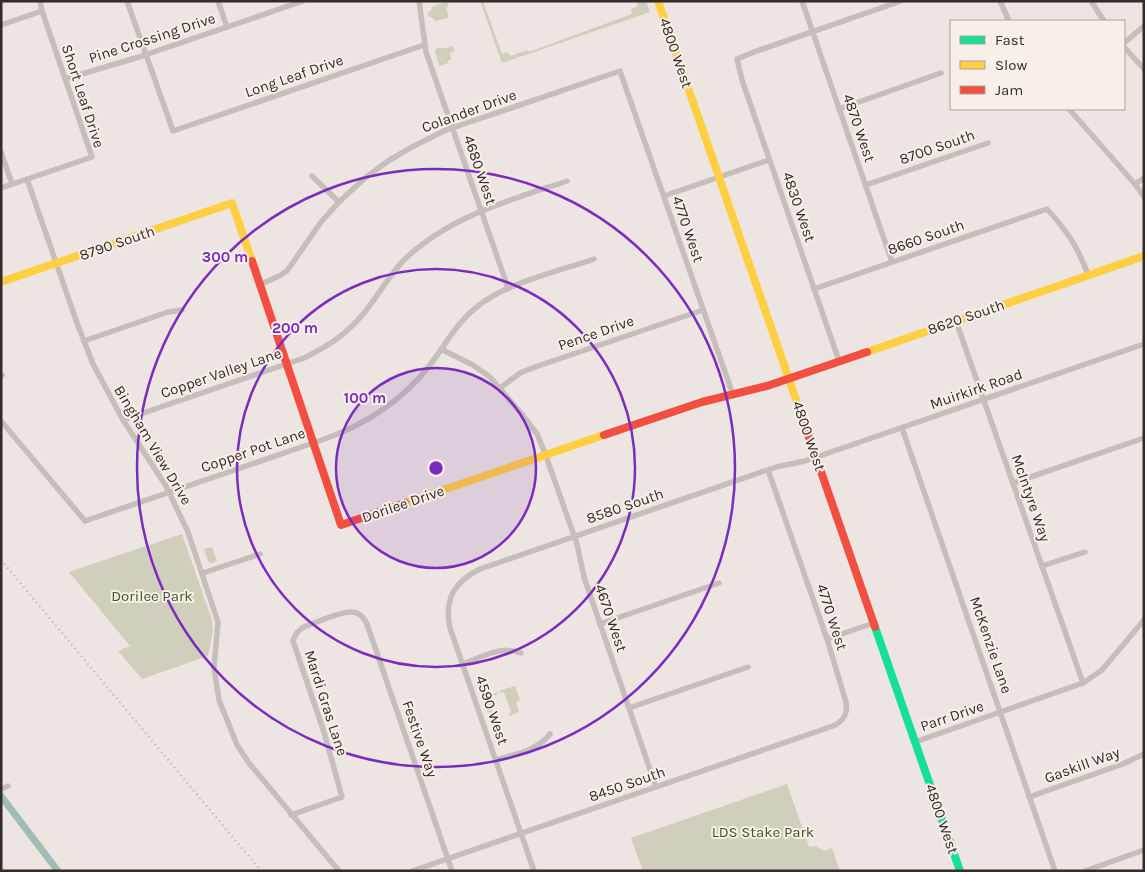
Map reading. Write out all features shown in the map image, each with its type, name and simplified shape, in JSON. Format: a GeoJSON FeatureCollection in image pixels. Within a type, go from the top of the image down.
{"type":"FeatureCollection","features":[{"type":"Feature","properties":{"kind":"street","name":"Short Leaf Drive"},"geometry":{"type":"LineString","coordinates":[[1,188],[92,157],[40,1]]}},
{"type":"Feature","properties":{"kind":"street"},"geometry":{"type":"LineString","coordinates":[[127,1],[146,55]]}},
{"type":"Feature","properties":{"kind":"street"},"geometry":{"type":"LineString","coordinates":[[218,1],[227,27]]}},
{"type":"Feature","properties":{"kind":"street","name":"Pine Crossing Drive"},"geometry":{"type":"LineString","coordinates":[[65,79],[146,55],[303,1]]}},
{"type":"Feature","properties":{"kind":"street","name":"4680 West"},"geometry":{"type":"LineString","coordinates":[[419,1],[424,45],[508,288]]}},
{"type":"Feature","properties":{"kind":"street","name":"4800 West"},"geometry":{"type":"LineString","coordinates":[[658,1],[960,871]]}},
{"type":"Feature","properties":{"kind":"street","name":"4870 West"},"geometry":{"type":"LineString","coordinates":[[802,1],[892,262]]}},
{"type":"Feature","properties":{"kind":"street"},"geometry":{"type":"LineString","coordinates":[[812,32],[901,1]]}},
{"type":"Feature","properties":{"kind":"street"},"geometry":{"type":"LineString","coordinates":[[1000,1],[1009,20]]}},
{"type":"Feature","properties":{"kind":"street"},"geometry":{"type":"LineString","coordinates":[[1091,1],[1103,20]]}},
{"type":"Feature","properties":{"kind":"street"},"geometry":{"type":"LineString","coordinates":[[1,25],[42,11]]}},
{"type":"Feature","properties":{"kind":"street"},"geometry":{"type":"LineString","coordinates":[[1125,42],[1144,26]]}},
{"type":"Feature","properties":{"kind":"street","name":"4830 West"},"geometry":{"type":"LineString","coordinates":[[812,32],[737,60],[769,160],[839,361]]}},
{"type":"Feature","properties":{"kind":"street","name":"Long Leaf Drive"},"geometry":{"type":"LineString","coordinates":[[146,55],[172,131],[424,45]]}},
{"type":"Feature","properties":{"kind":"street"},"geometry":{"type":"LineString","coordinates":[[1125,48],[1144,70]]}},
{"type":"Feature","properties":{"kind":"street","name":"Colander Drive"},"geometry":{"type":"LineString","coordinates":[[260,285],[287,270],[321,222],[339,202],[365,178],[388,161],[424,140],[452,128],[620,70]]}},
{"type":"Feature","properties":{"kind":"street","name":"4770 West"},"geometry":{"type":"LineString","coordinates":[[620,70],[733,395]]}},
{"type":"Feature","properties":{"kind":"street"},"geometry":{"type":"LineString","coordinates":[[839,109],[941,73]]}},
{"type":"Feature","properties":{"kind":"street"},"geometry":{"type":"LineString","coordinates":[[1069,110],[1135,184],[1144,197]]}},
{"type":"Feature","properties":{"kind":"street","name":"8700 South"},"geometry":{"type":"LineString","coordinates":[[866,185],[988,143]]}},
{"type":"Feature","properties":{"kind":"street"},"geometry":{"type":"LineString","coordinates":[[1,152],[12,184]]}},
{"type":"Feature","properties":{"kind":"street"},"geometry":{"type":"LineString","coordinates":[[664,196],[769,160]]}},
{"type":"Feature","properties":{"kind":"street"},"geometry":{"type":"LineString","coordinates":[[312,176],[339,202]]}},
{"type":"Feature","properties":{"kind":"street"},"geometry":{"type":"LineString","coordinates":[[1135,184],[1144,178]]}},
{"type":"Feature","properties":{"kind":"street","name":"Bingham View Drive"},"geometry":{"type":"LineString","coordinates":[[27,179],[84,341],[105,388],[123,420],[149,457],[169,492],[188,532],[218,622],[214,668],[219,700],[228,725],[249,763],[339,871]]}},
{"type":"Feature","properties":{"kind":"street","name":"Copper Valley Lane"},"geometry":{"type":"LineString","coordinates":[[123,420],[304,358],[328,346],[348,331],[365,312],[388,277],[406,257],[428,240],[449,226],[481,211],[567,181]]}},
{"type":"Feature","properties":{"kind":"street","name":"Dorilee Drive"},"geometry":{"type":"LineString","coordinates":[[232,204],[341,525],[702,402],[767,386],[788,378]]}},
{"type":"Feature","properties":{"kind":"street","name":"8790 South"},"geometry":{"type":"LineString","coordinates":[[1,282],[232,204]]}},
{"type":"Feature","properties":{"kind":"street","name":"8660 South"},"geometry":{"type":"LineString","coordinates":[[814,289],[1047,209],[1078,248],[1088,275]]}},
{"type":"Feature","properties":{"kind":"street","name":"8620 South"},"geometry":{"type":"LineString","coordinates":[[788,378],[1144,256]]}},
{"type":"Feature","properties":{"kind":"street","name":"Copper Pot Lane"},"geometry":{"type":"LineString","coordinates":[[1,421],[85,521],[313,443],[353,427],[386,408],[413,384],[441,349],[454,328],[470,312],[492,296],[508,288],[594,259]]}},
{"type":"Feature","properties":{"kind":"street"},"geometry":{"type":"LineString","coordinates":[[84,341],[168,312],[182,310]]}},
{"type":"Feature","properties":{"kind":"street","name":"Pence Drive"},"geometry":{"type":"LineString","coordinates":[[500,388],[516,376],[530,369],[703,310]]}},
{"type":"Feature","properties":{"kind":"street","name":"McIntyre Way"},"geometry":{"type":"LineString","coordinates":[[956,320],[1083,683]]}},
{"type":"Feature","properties":{"kind":"street","name":"Muirkirk Road"},"geometry":{"type":"LineString","coordinates":[[816,457],[1144,344]]}},
{"type":"Feature","properties":{"kind":"street","name":"4670 West"},"geometry":{"type":"LineString","coordinates":[[441,349],[481,370],[500,388],[532,427],[540,440],[575,537],[584,577],[656,787]]}},
{"type":"Feature","properties":{"kind":"street","name":"McKenzie Lane"},"geometry":{"type":"LineString","coordinates":[[902,428],[1055,871]]}},
{"type":"Feature","properties":{"kind":"street"},"geometry":{"type":"LineString","coordinates":[[1013,483],[1144,438]]}},
{"type":"Feature","properties":{"kind":"street","name":"8580 South"},"geometry":{"type":"LineString","coordinates":[[451,594],[461,581],[480,569],[768,470],[816,457]]}},
{"type":"Feature","properties":{"kind":"street","name":"4770 West"},"geometry":{"type":"LineString","coordinates":[[768,470],[827,639],[846,702],[846,716]]}},
{"type":"Feature","properties":{"kind":"street"},"geometry":{"type":"LineString","coordinates":[[1042,566],[1085,552]]}},
{"type":"Feature","properties":{"kind":"street"},"geometry":{"type":"LineString","coordinates":[[203,573],[260,554]]}},
{"type":"Feature","properties":{"kind":"street"},"geometry":{"type":"LineString","coordinates":[[600,624],[719,583]]}},
{"type":"Feature","properties":{"kind":"street","name":"4590 West"},"geometry":{"type":"LineString","coordinates":[[451,594],[448,618],[462,664],[534,871]]}},
{"type":"Feature","properties":{"kind":"street","name":"Mardi Gras Lane"},"geometry":{"type":"LineString","coordinates":[[291,815],[342,797],[324,732],[293,640],[294,635],[301,628],[346,612],[353,612],[362,616]]}},
{"type":"Feature","properties":{"kind":"street","name":"Festive Way"},"geometry":{"type":"LineString","coordinates":[[362,616],[367,624],[452,871]]}},
{"type":"Feature","properties":{"kind":"street","name":"Parr Drive"},"geometry":{"type":"LineString","coordinates":[[915,742],[1083,683],[1102,670],[1144,620]]}},
{"type":"Feature","properties":{"kind":"street"},"geometry":{"type":"LineString","coordinates":[[827,639],[874,623]]}},
{"type":"Feature","properties":{"kind":"street"},"geometry":{"type":"LineString","coordinates":[[462,664],[505,650],[521,653]]}},
{"type":"Feature","properties":{"kind":"street"},"geometry":{"type":"LineString","coordinates":[[629,708],[748,667]]}},
{"type":"Feature","properties":{"kind":"street","name":"8450 South"},"geometry":{"type":"LineString","coordinates":[[412,871],[833,726],[846,716]]}},
{"type":"Feature","properties":{"kind":"street"},"geometry":{"type":"LineString","coordinates":[[496,760],[537,746],[550,734]]}},
{"type":"Feature","properties":{"kind":"street","name":"Gaskill Way"},"geometry":{"type":"LineString","coordinates":[[1029,797],[1123,764],[1144,754]]}},
{"type":"Feature","properties":{"kind":"street"},"geometry":{"type":"LineString","coordinates":[[1,788],[8,786]]}},
{"type":"Feature","properties":{"kind":"street"},"geometry":{"type":"LineString","coordinates":[[1085,871],[1144,850]]}},
{"type":"Feature","properties":{"kind":"green space"},"geometry":{"type":"Polygon","coordinates":[[[480,1],[483,1],[502,54],[508,52],[510,56],[528,50],[529,52],[632,14],[631,9],[638,6],[636,1],[646,1],[650,12],[502,63],[480,1]]]}},
{"type":"Feature","properties":{"kind":"green space"},"geometry":{"type":"Polygon","coordinates":[[[444,2],[449,4],[446,10],[448,18],[435,21],[428,16],[428,12],[431,11],[432,7],[444,2]]]}},
{"type":"Feature","properties":{"kind":"green space"},"geometry":{"type":"Polygon","coordinates":[[[452,46],[455,51],[450,53],[451,59],[448,63],[439,66],[435,50],[452,46]]]}},
{"type":"Feature","properties":{"kind":"green space","name":"Dorilee Park"},"geometry":{"type":"Polygon","coordinates":[[[182,534],[212,620],[213,631],[208,656],[142,679],[118,651],[130,646],[69,572],[182,534]]]}},
{"type":"Feature","properties":{"kind":"green space"},"geometry":{"type":"Polygon","coordinates":[[[212,547],[217,561],[211,563],[208,561],[204,549],[212,547]]]}},
{"type":"Feature","properties":{"kind":"green space"},"geometry":{"type":"Polygon","coordinates":[[[515,686],[520,700],[516,702],[519,712],[510,716],[509,713],[511,712],[504,692],[500,693],[499,691],[515,686]]]}},
{"type":"Feature","properties":{"kind":"green space"},"geometry":{"type":"Polygon","coordinates":[[[498,692],[498,694],[491,697],[494,704],[493,711],[488,713],[482,697],[498,692]]]}},
{"type":"Feature","properties":{"kind":"green space","name":"LDS Stake Park"},"geometry":{"type":"Polygon","coordinates":[[[787,784],[809,847],[816,846],[824,851],[832,848],[840,871],[643,871],[631,838],[787,784]]]}},
{"type":"Feature","properties":{"kind":"waterway"},"geometry":{"type":"LineString","coordinates":[[1,796],[58,871]]}},
{"type":"Feature","properties":{"kind":"railway"},"geometry":{"type":"LineString","coordinates":[[1,560],[261,871]]}},
{"type":"Feature","properties":{"kind":"traffic: fast"},"geometry":{"type":"LineString","coordinates":[[875,627],[960,871]]}},
{"type":"Feature","properties":{"kind":"traffic: slow"},"geometry":{"type":"LineString","coordinates":[[658,1],[801,414]]}},
{"type":"Feature","properties":{"kind":"traffic: slow"},"geometry":{"type":"LineString","coordinates":[[1,282],[232,203],[252,261]]}},
{"type":"Feature","properties":{"kind":"traffic: slow"},"geometry":{"type":"LineString","coordinates":[[867,352],[1144,256]]}},
{"type":"Feature","properties":{"kind":"traffic: slow"},"geometry":{"type":"LineString","coordinates":[[405,503],[604,435]]}},
{"type":"Feature","properties":{"kind":"traffic: jam"},"geometry":{"type":"LineString","coordinates":[[252,261],[341,525],[405,503]]}},
{"type":"Feature","properties":{"kind":"traffic: jam"},"geometry":{"type":"LineString","coordinates":[[604,435],[702,402],[767,386],[867,352]]}},
{"type":"Feature","properties":{"kind":"traffic: jam"},"geometry":{"type":"LineString","coordinates":[[801,414],[875,627]]}}]}
